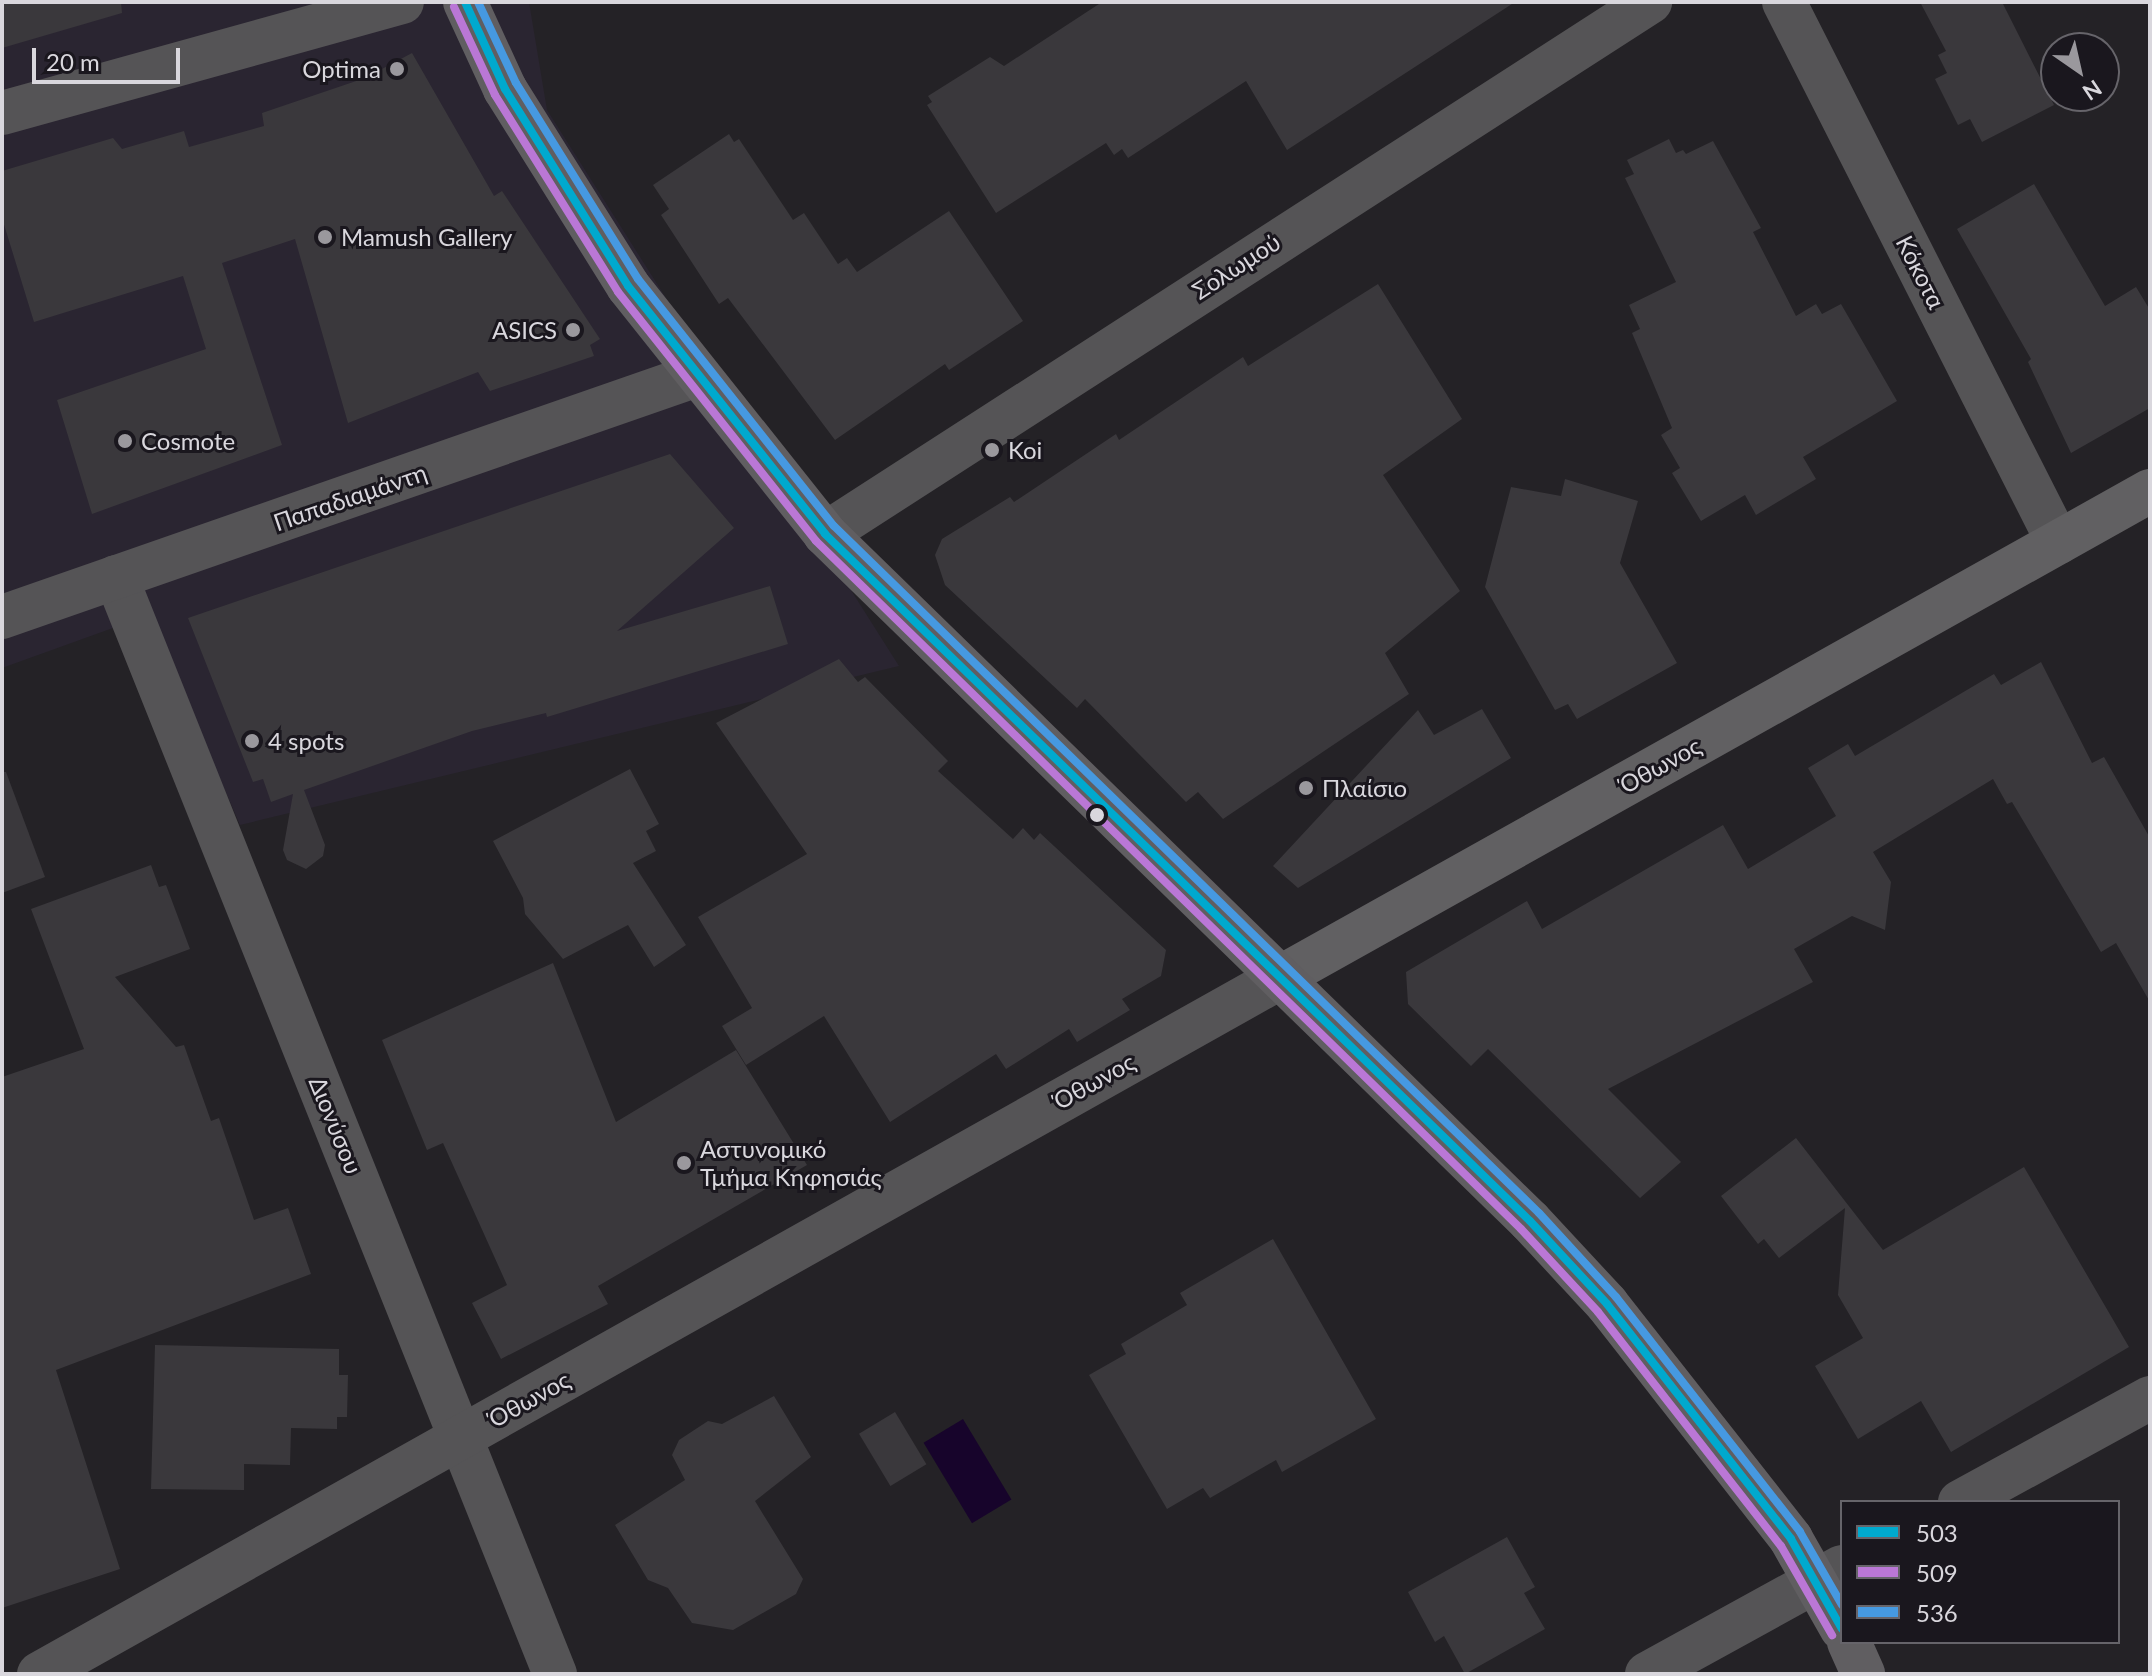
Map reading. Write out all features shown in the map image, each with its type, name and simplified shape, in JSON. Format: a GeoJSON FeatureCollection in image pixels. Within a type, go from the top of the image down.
{"type":"FeatureCollection","features":[{"type":"Feature","properties":{"kind":"main road"},"geometry":{"type":"LineString","coordinates":[[465,2],[505,89],[628,286],[825,534],[1281,977],[1607,1304],[1829,1574],[1840,1621]]}},
{"type":"Feature","properties":{"kind":"main road","name":"Όθωνος"},"geometry":{"type":"LineString","coordinates":[[1281,977],[2150,491]]}},
{"type":"Feature","properties":{"kind":"main road"},"geometry":{"type":"LineString","coordinates":[[1850,1644],[1863,1674]]}},
{"type":"Feature","properties":{"kind":"street"},"geometry":{"type":"LineString","coordinates":[[2,113],[402,2]]}},
{"type":"Feature","properties":{"kind":"street","name":"Σολωμού"},"geometry":{"type":"LineString","coordinates":[[825,534],[1650,2]]}},
{"type":"Feature","properties":{"kind":"street","name":"Κόκοτα"},"geometry":{"type":"LineString","coordinates":[[1784,2],[2058,542]]}},
{"type":"Feature","properties":{"kind":"street","name":"Παπαδιαμάντη"},"geometry":{"type":"LineString","coordinates":[[2,617],[697,375]]}},
{"type":"Feature","properties":{"kind":"street","name":"Διονύσου"},"geometry":{"type":"LineString","coordinates":[[116,577],[555,1674]]}},
{"type":"Feature","properties":{"kind":"street","name":"Όθωνος"},"geometry":{"type":"LineString","coordinates":[[39,1674],[1281,977]]}},
{"type":"Feature","properties":{"kind":"street"},"geometry":{"type":"LineString","coordinates":[[1964,1500],[2150,1398]]}},
{"type":"Feature","properties":{"kind":"street"},"geometry":{"type":"LineString","coordinates":[[1647,1674],[1829,1574]]}},
{"type":"Feature","properties":{"kind":"shaded area"},"geometry":{"type":"Polygon","coordinates":[[[2,2],[529,2],[547,110],[899,666],[240,825],[149,615],[2,668],[2,2]]]}},
{"type":"Feature","properties":{"kind":"shaded area"},"geometry":{"type":"Polygon","coordinates":[[[963,1419],[1011,1500],[972,1523],[924,1443],[963,1419]]]}},
{"type":"Feature","properties":{"kind":"building"},"geometry":{"type":"Polygon","coordinates":[[[2,2],[121,2],[122,13],[2,48],[2,2]]]}},
{"type":"Feature","properties":{"kind":"building"},"geometry":{"type":"Polygon","coordinates":[[[1102,2],[1515,2],[1287,150],[1246,81],[1128,158],[1122,149],[1114,155],[1106,143],[996,213],[927,105],[932,102],[928,96],[990,57],[1004,66],[1102,2]]]}},
{"type":"Feature","properties":{"kind":"building"},"geometry":{"type":"Polygon","coordinates":[[[1920,2],[2002,2],[2040,77],[2040,112],[1982,142],[1970,119],[1958,125],[1935,79],[1947,73],[1938,55],[1946,51],[1920,2]]]}},
{"type":"Feature","properties":{"kind":"building"},"geometry":{"type":"Polygon","coordinates":[[[412,53],[494,196],[502,191],[600,339],[590,345],[594,356],[490,391],[478,372],[348,423],[295,239],[222,263],[282,445],[92,514],[57,400],[206,349],[183,276],[34,322],[2,218],[2,171],[113,138],[122,149],[184,131],[189,147],[264,126],[262,113],[365,78],[412,53]]]}},
{"type":"Feature","properties":{"kind":"building"},"geometry":{"type":"Polygon","coordinates":[[[729,134],[734,142],[739,139],[793,220],[804,213],[838,264],[847,258],[857,272],[949,211],[1023,321],[949,370],[945,364],[835,440],[728,298],[719,304],[661,215],[669,209],[653,185],[729,134]]]}},
{"type":"Feature","properties":{"kind":"building"},"geometry":{"type":"Polygon","coordinates":[[[1669,139],[1676,153],[1683,150],[1686,154],[1713,141],[1761,228],[1753,232],[1796,316],[1816,304],[1822,314],[1841,304],[1897,401],[1803,457],[1816,479],[1756,515],[1745,495],[1701,521],[1672,473],[1680,468],[1661,435],[1672,428],[1632,333],[1640,329],[1629,305],[1676,282],[1625,178],[1634,174],[1627,160],[1669,139]]]}},
{"type":"Feature","properties":{"kind":"building"},"geometry":{"type":"Polygon","coordinates":[[[2034,184],[2105,306],[2136,287],[2150,310],[2150,408],[2071,453],[2028,362],[2031,359],[1957,229],[2034,184]]]}},
{"type":"Feature","properties":{"kind":"building"},"geometry":{"type":"Polygon","coordinates":[[[1378,284],[1462,419],[1383,475],[1460,591],[1385,653],[1409,694],[1223,819],[1198,792],[1186,802],[1085,699],[1077,708],[945,585],[935,555],[942,539],[1010,497],[1014,502],[1116,434],[1119,440],[1243,357],[1248,366],[1378,284]]]}},
{"type":"Feature","properties":{"kind":"building"},"geometry":{"type":"Polygon","coordinates":[[[670,454],[734,528],[617,631],[770,586],[788,644],[547,717],[546,713],[472,731],[304,790],[325,845],[323,856],[306,869],[287,860],[283,850],[293,794],[271,802],[263,779],[253,782],[188,618],[670,454]]]}},
{"type":"Feature","properties":{"kind":"building"},"geometry":{"type":"Polygon","coordinates":[[[1565,479],[1638,501],[1620,563],[1677,663],[1577,719],[1568,704],[1555,710],[1485,587],[1511,487],[1561,496],[1565,479]]]}},
{"type":"Feature","properties":{"kind":"building"},"geometry":{"type":"Polygon","coordinates":[[[839,659],[858,682],[865,677],[948,761],[938,771],[1013,839],[1023,828],[1034,840],[1040,833],[1166,950],[1161,976],[1122,999],[1130,1010],[1077,1042],[1069,1029],[1006,1069],[996,1054],[890,1122],[824,1016],[746,1065],[722,1026],[752,1008],[698,917],[807,854],[716,723],[839,659]]]}},
{"type":"Feature","properties":{"kind":"building"},"geometry":{"type":"Polygon","coordinates":[[[2041,662],[2092,763],[2104,757],[2150,838],[2150,1002],[2116,943],[2101,952],[2012,802],[2007,804],[1993,779],[1873,852],[1891,882],[1885,930],[1852,916],[1794,949],[1813,982],[1608,1089],[1681,1162],[1640,1198],[1488,1049],[1471,1066],[1408,1004],[1406,972],[1527,901],[1542,929],[1723,825],[1748,869],[1836,816],[1808,768],[1848,744],[1855,756],[1994,674],[2001,685],[2041,662]]]}},
{"type":"Feature","properties":{"kind":"building"},"geometry":{"type":"Polygon","coordinates":[[[1482,709],[1511,758],[1298,888],[1273,866],[1418,710],[1434,735],[1482,709]]]}},
{"type":"Feature","properties":{"kind":"building"},"geometry":{"type":"Polygon","coordinates":[[[630,769],[659,824],[646,831],[656,851],[633,863],[686,945],[654,967],[628,925],[563,959],[525,914],[523,898],[493,841],[630,769]]]}},
{"type":"Feature","properties":{"kind":"building"},"geometry":{"type":"Polygon","coordinates":[[[2,772],[6,772],[45,877],[2,893],[2,772]]]}},
{"type":"Feature","properties":{"kind":"building"},"geometry":{"type":"Polygon","coordinates":[[[151,865],[159,887],[166,885],[190,949],[115,977],[176,1047],[184,1045],[211,1121],[219,1118],[254,1220],[288,1208],[311,1274],[56,1370],[120,1569],[2,1608],[2,1077],[84,1049],[31,909],[151,865]]]}},
{"type":"Feature","properties":{"kind":"building"},"geometry":{"type":"Polygon","coordinates":[[[553,963],[616,1122],[736,1050],[807,1165],[598,1286],[608,1304],[501,1359],[472,1303],[507,1285],[443,1143],[427,1150],[382,1040],[553,963]]]}},
{"type":"Feature","properties":{"kind":"building"},"geometry":{"type":"Polygon","coordinates":[[[1796,1138],[1883,1250],[2024,1167],[2129,1347],[1951,1452],[1921,1401],[1858,1439],[1815,1366],[1863,1338],[1838,1295],[1845,1208],[1779,1258],[1764,1239],[1758,1244],[1721,1196],[1796,1138]]]}},
{"type":"Feature","properties":{"kind":"building"},"geometry":{"type":"Polygon","coordinates":[[[1273,1239],[1376,1419],[1282,1472],[1276,1460],[1210,1498],[1203,1488],[1167,1509],[1089,1375],[1126,1354],[1121,1344],[1187,1305],[1180,1293],[1273,1239]]]}},
{"type":"Feature","properties":{"kind":"building"},"geometry":{"type":"Polygon","coordinates":[[[155,1345],[339,1349],[339,1375],[348,1375],[347,1417],[337,1417],[337,1429],[291,1428],[290,1465],[244,1464],[244,1490],[151,1489],[155,1345]]]}},
{"type":"Feature","properties":{"kind":"building"},"geometry":{"type":"Polygon","coordinates":[[[774,1396],[811,1457],[755,1501],[803,1579],[796,1594],[733,1630],[692,1623],[668,1588],[648,1580],[615,1525],[685,1480],[672,1455],[679,1440],[708,1421],[722,1424],[774,1396]]]}},
{"type":"Feature","properties":{"kind":"building"},"geometry":{"type":"Polygon","coordinates":[[[895,1412],[926,1464],[890,1486],[859,1434],[895,1412]]]}},
{"type":"Feature","properties":{"kind":"building"},"geometry":{"type":"Polygon","coordinates":[[[1507,1537],[1535,1587],[1524,1593],[1545,1629],[1465,1674],[1444,1636],[1435,1642],[1408,1592],[1507,1537]]]}},
{"type":"Feature","properties":{"kind":"transit line","name":"503"},"geometry":{"type":"LineString","coordinates":[[465,2],[505,89],[628,286],[825,534],[1530,1221],[1607,1304],[1791,1539],[1840,1625]]}},
{"type":"Feature","properties":{"kind":"transit line","name":"536"},"geometry":{"type":"LineString","coordinates":[[478,2],[516,83],[638,279],[834,526],[1539,1213],[1616,1297],[1800,1532],[1840,1602]]}},
{"type":"Feature","properties":{"kind":"transit line","name":"509"},"geometry":{"type":"LineString","coordinates":[[454,7],[495,95],[618,292],[816,541],[1521,1229],[1598,1312],[1781,1546],[1832,1635]]}},
{"type":"Feature","properties":{"kind":"place","name":"Optima"},"geometry":{"type":"Point","coordinates":[397,69]}},
{"type":"Feature","properties":{"kind":"place","name":"Mamush Gallery"},"geometry":{"type":"Point","coordinates":[325,237]}},
{"type":"Feature","properties":{"kind":"place","name":"ASICS"},"geometry":{"type":"Point","coordinates":[573,330]}},
{"type":"Feature","properties":{"kind":"place","name":"Cosmote"},"geometry":{"type":"Point","coordinates":[125,441]}},
{"type":"Feature","properties":{"kind":"place","name":"Koi"},"geometry":{"type":"Point","coordinates":[992,450]}},
{"type":"Feature","properties":{"kind":"place","name":"4 spots"},"geometry":{"type":"Point","coordinates":[252,741]}},
{"type":"Feature","properties":{"kind":"place","name":"Πλαίσιο"},"geometry":{"type":"Point","coordinates":[1306,788]}},
{"type":"Feature","properties":{"kind":"place","name":"Αστυνομικό Τμήμα Κηφησιάς"},"geometry":{"type":"Point","coordinates":[684,1163]}}]}
